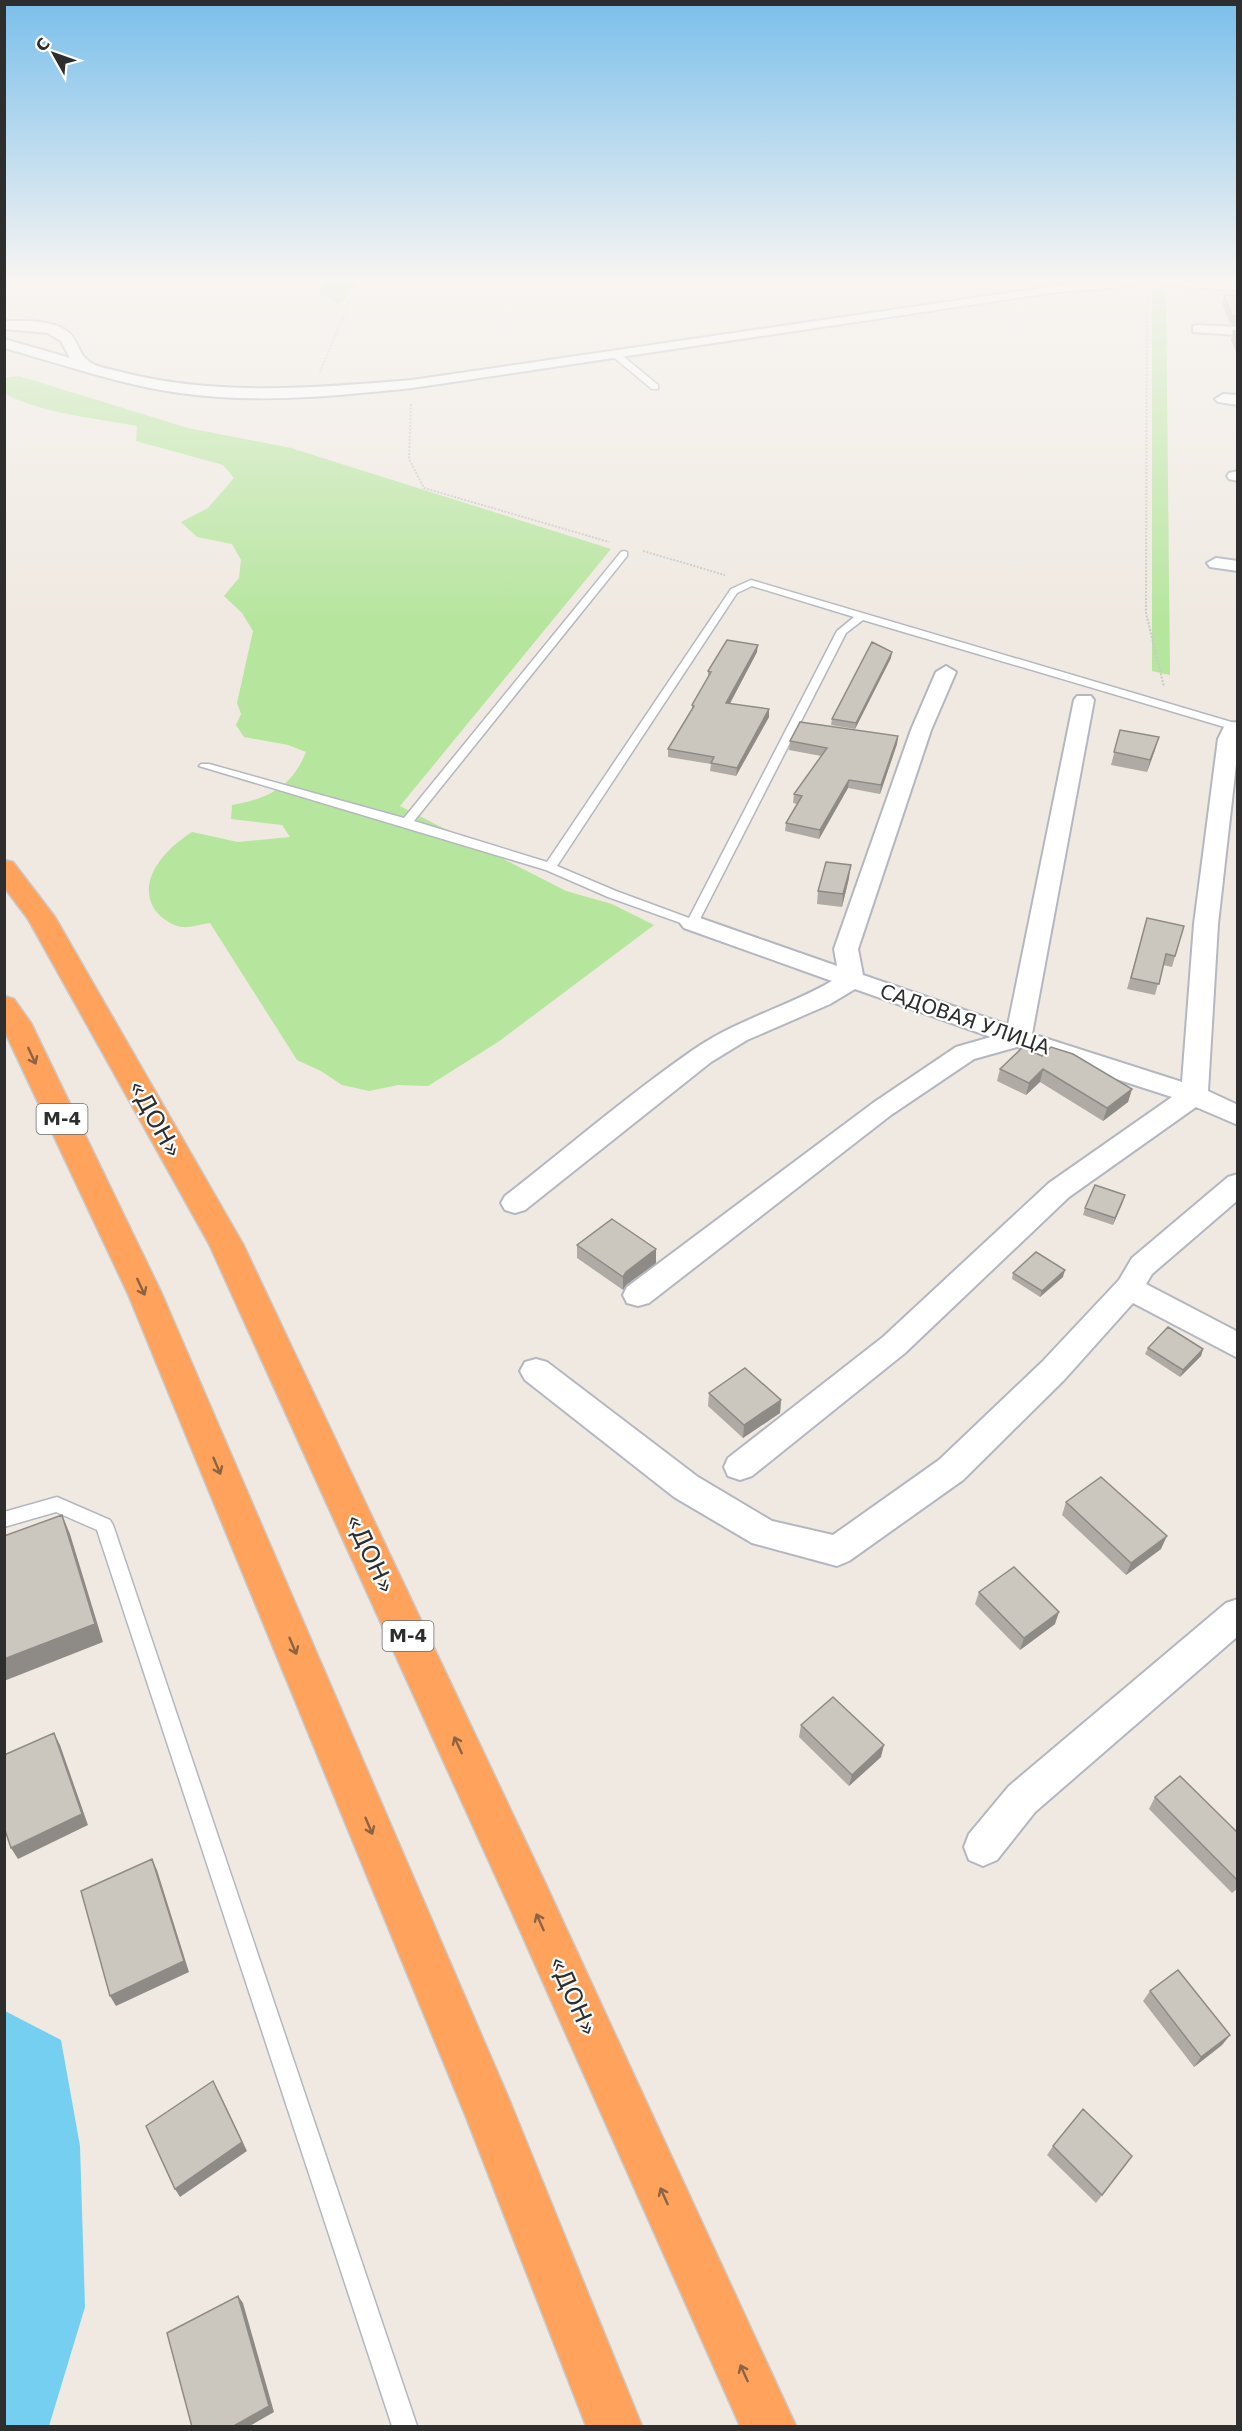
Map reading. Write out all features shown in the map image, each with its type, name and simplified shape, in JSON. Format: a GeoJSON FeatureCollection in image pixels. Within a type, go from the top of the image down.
{"type":"FeatureCollection","features":[{"type":"Feature","properties":{"kind":"highway","name":"«ДОН»"},"geometry":{"type":"LineString","coordinates":[[4,868],[41,917],[226,1244],[521,1881],[768,2427]]}},
{"type":"Feature","properties":{"kind":"highway","name":"М-4"},"geometry":{"type":"LineString","coordinates":[[4,1005],[16,1023],[145,1294],[491,2117],[614,2427]]}},
{"type":"Feature","properties":{"kind":"street"},"geometry":{"type":"LineString","coordinates":[[1216,563],[1238,566]]}},
{"type":"Feature","properties":{"kind":"street"},"geometry":{"type":"LineString","coordinates":[[515,1203],[702,1056],[738,1034],[821,998],[852,980],[846,949],[921,730],[946,672]]}},
{"type":"Feature","properties":{"kind":"street"},"geometry":{"type":"LineString","coordinates":[[638,1295],[910,1090],[965,1053],[1018,1038],[1084,700]]}},
{"type":"Feature","properties":{"kind":"street"},"geometry":{"type":"LineString","coordinates":[[740,1467],[894,1345],[1059,1190],[1194,1095],[1206,924],[1228,739],[1235,728]]}},
{"type":"Feature","properties":{"kind":"street","name":"САДОВАЯ УЛИЦА"},"geometry":{"type":"LineString","coordinates":[[692,923],[1018,1038],[1194,1095],[1238,1116]]}},
{"type":"Feature","properties":{"kind":"street"},"geometry":{"type":"LineString","coordinates":[[536,1371],[686,1487],[764,1533],[837,1551],[951,1470],[1053,1371],[1129,1288],[1142,1266],[1238,1184]]}},
{"type":"Feature","properties":{"kind":"street"},"geometry":{"type":"LineString","coordinates":[[1129,1288],[1238,1346]]}},
{"type":"Feature","properties":{"kind":"street"},"geometry":{"type":"LineString","coordinates":[[982,1846],[1022,1799],[1238,1614]]}},
{"type":"Feature","properties":{"kind":"lane"},"geometry":{"type":"LineString","coordinates":[[406,823],[624,554]]}},
{"type":"Feature","properties":{"kind":"lane"},"geometry":{"type":"LineString","coordinates":[[550,867],[734,591],[751,583],[1235,728]]}},
{"type":"Feature","properties":{"kind":"lane"},"geometry":{"type":"LineString","coordinates":[[205,766],[550,867],[612,894],[692,923],[842,631],[862,616]]}},
{"type":"Feature","properties":{"kind":"lane"},"geometry":{"type":"LineString","coordinates":[[4,1520],[57,1504],[104,1525],[405,2427]]}},
{"type":"Feature","properties":{"kind":"path"},"geometry":{"type":"LineString","coordinates":[[412,395],[409,459],[424,488],[616,543]]}},
{"type":"Feature","properties":{"kind":"path"},"geometry":{"type":"LineString","coordinates":[[1143,395],[1146,613],[1169,707]]}},
{"type":"Feature","properties":{"kind":"path"},"geometry":{"type":"LineString","coordinates":[[639,550],[751,583]]}},
{"type":"Feature","properties":{"kind":"green space"},"geometry":{"type":"Polygon","coordinates":[[[8,395],[82,395],[188,428],[291,448],[611,549],[400,806],[566,891],[612,904],[654,925],[498,1042],[428,1086],[398,1085],[369,1091],[342,1085],[321,1071],[297,1060],[210,923],[185,927],[174,925],[157,913],[150,898],[149,887],[157,865],[173,846],[192,832],[238,842],[290,837],[282,825],[231,819],[232,805],[268,795],[286,783],[294,774],[306,752],[288,745],[244,737],[236,725],[241,714],[237,703],[253,631],[242,613],[224,596],[239,578],[241,560],[232,544],[197,537],[181,522],[208,508],[234,478],[223,465],[136,441],[137,426],[53,411],[8,395]]]}},
{"type":"Feature","properties":{"kind":"green space"},"geometry":{"type":"Polygon","coordinates":[[[1152,395],[1167,395],[1170,675],[1152,671],[1152,395]]]}},
{"type":"Feature","properties":{"kind":"water"},"geometry":{"type":"Polygon","coordinates":[[[5,2011],[61,2040],[80,2146],[85,2307],[49,2426],[5,2426],[5,2011]]]}},
{"type":"Feature","properties":{"kind":"building"},"geometry":{"type":"Polygon","coordinates":[[[727,640],[758,645],[726,703],[769,709],[737,768],[711,763],[714,757],[668,749],[694,706],[692,705],[711,672],[708,671],[727,640]]]}},
{"type":"Feature","properties":{"kind":"building"},"geometry":{"type":"Polygon","coordinates":[[[872,642],[892,652],[856,723],[832,719],[872,642]]]}},
{"type":"Feature","properties":{"kind":"building"},"geometry":{"type":"Polygon","coordinates":[[[800,722],[898,736],[881,785],[849,780],[820,830],[786,823],[802,796],[794,794],[827,748],[790,741],[800,722]]]}},
{"type":"Feature","properties":{"kind":"building"},"geometry":{"type":"Polygon","coordinates":[[[1120,730],[1159,737],[1150,760],[1114,752],[1120,730]]]}},
{"type":"Feature","properties":{"kind":"building"},"geometry":{"type":"Polygon","coordinates":[[[826,862],[851,865],[843,894],[818,891],[826,862]]]}},
{"type":"Feature","properties":{"kind":"building"},"geometry":{"type":"Polygon","coordinates":[[[1147,918],[1184,926],[1175,956],[1166,954],[1159,984],[1131,978],[1147,918]]]}},
{"type":"Feature","properties":{"kind":"building"},"geometry":{"type":"Polygon","coordinates":[[[1023,1047],[1042,1056],[1051,1047],[1073,1054],[1132,1089],[1107,1108],[1043,1069],[1029,1083],[1000,1069],[1023,1047]]]}},
{"type":"Feature","properties":{"kind":"building"},"geometry":{"type":"Polygon","coordinates":[[[1095,1185],[1125,1195],[1115,1218],[1085,1208],[1095,1185]]]}},
{"type":"Feature","properties":{"kind":"building"},"geometry":{"type":"Polygon","coordinates":[[[612,1219],[656,1249],[626,1272],[623,1277],[577,1245],[612,1219]]]}},
{"type":"Feature","properties":{"kind":"building"},"geometry":{"type":"Polygon","coordinates":[[[1036,1252],[1065,1270],[1042,1291],[1013,1273],[1036,1252]]]}},
{"type":"Feature","properties":{"kind":"building"},"geometry":{"type":"Polygon","coordinates":[[[1168,1327],[1203,1349],[1183,1370],[1148,1348],[1168,1327]]]}},
{"type":"Feature","properties":{"kind":"building"},"geometry":{"type":"Polygon","coordinates":[[[745,1368],[781,1400],[744,1425],[709,1393],[745,1368]]]}},
{"type":"Feature","properties":{"kind":"building"},"geometry":{"type":"Polygon","coordinates":[[[1101,1477],[1167,1536],[1131,1563],[1066,1502],[1101,1477]]]}},
{"type":"Feature","properties":{"kind":"building"},"geometry":{"type":"Polygon","coordinates":[[[62,1515],[95,1624],[4,1659],[4,1536],[62,1515]]]}},
{"type":"Feature","properties":{"kind":"building"},"geometry":{"type":"Polygon","coordinates":[[[1014,1567],[1059,1612],[1024,1638],[979,1592],[1014,1567]]]}},
{"type":"Feature","properties":{"kind":"building"},"geometry":{"type":"Polygon","coordinates":[[[833,1697],[884,1745],[852,1775],[801,1725],[833,1697]]]}},
{"type":"Feature","properties":{"kind":"building"},"geometry":{"type":"Polygon","coordinates":[[[54,1733],[82,1814],[11,1848],[4,1827],[4,1755],[54,1733]]]}},
{"type":"Feature","properties":{"kind":"building"},"geometry":{"type":"Polygon","coordinates":[[[1180,1776],[1238,1833],[1238,1881],[1155,1797],[1180,1776]]]}},
{"type":"Feature","properties":{"kind":"building"},"geometry":{"type":"Polygon","coordinates":[[[152,1859],[184,1961],[110,1996],[81,1891],[152,1859]]]}},
{"type":"Feature","properties":{"kind":"building"},"geometry":{"type":"Polygon","coordinates":[[[1178,1970],[1230,2035],[1201,2057],[1150,1991],[1178,1970]]]}},
{"type":"Feature","properties":{"kind":"building"},"geometry":{"type":"Polygon","coordinates":[[[213,2081],[242,2142],[175,2189],[146,2126],[213,2081]]]}},
{"type":"Feature","properties":{"kind":"building"},"geometry":{"type":"Polygon","coordinates":[[[1083,2109],[1132,2156],[1102,2195],[1053,2146],[1083,2109]]]}},
{"type":"Feature","properties":{"kind":"building"},"geometry":{"type":"Polygon","coordinates":[[[238,2296],[269,2406],[232,2427],[192,2427],[167,2333],[238,2296]]]}}]}
